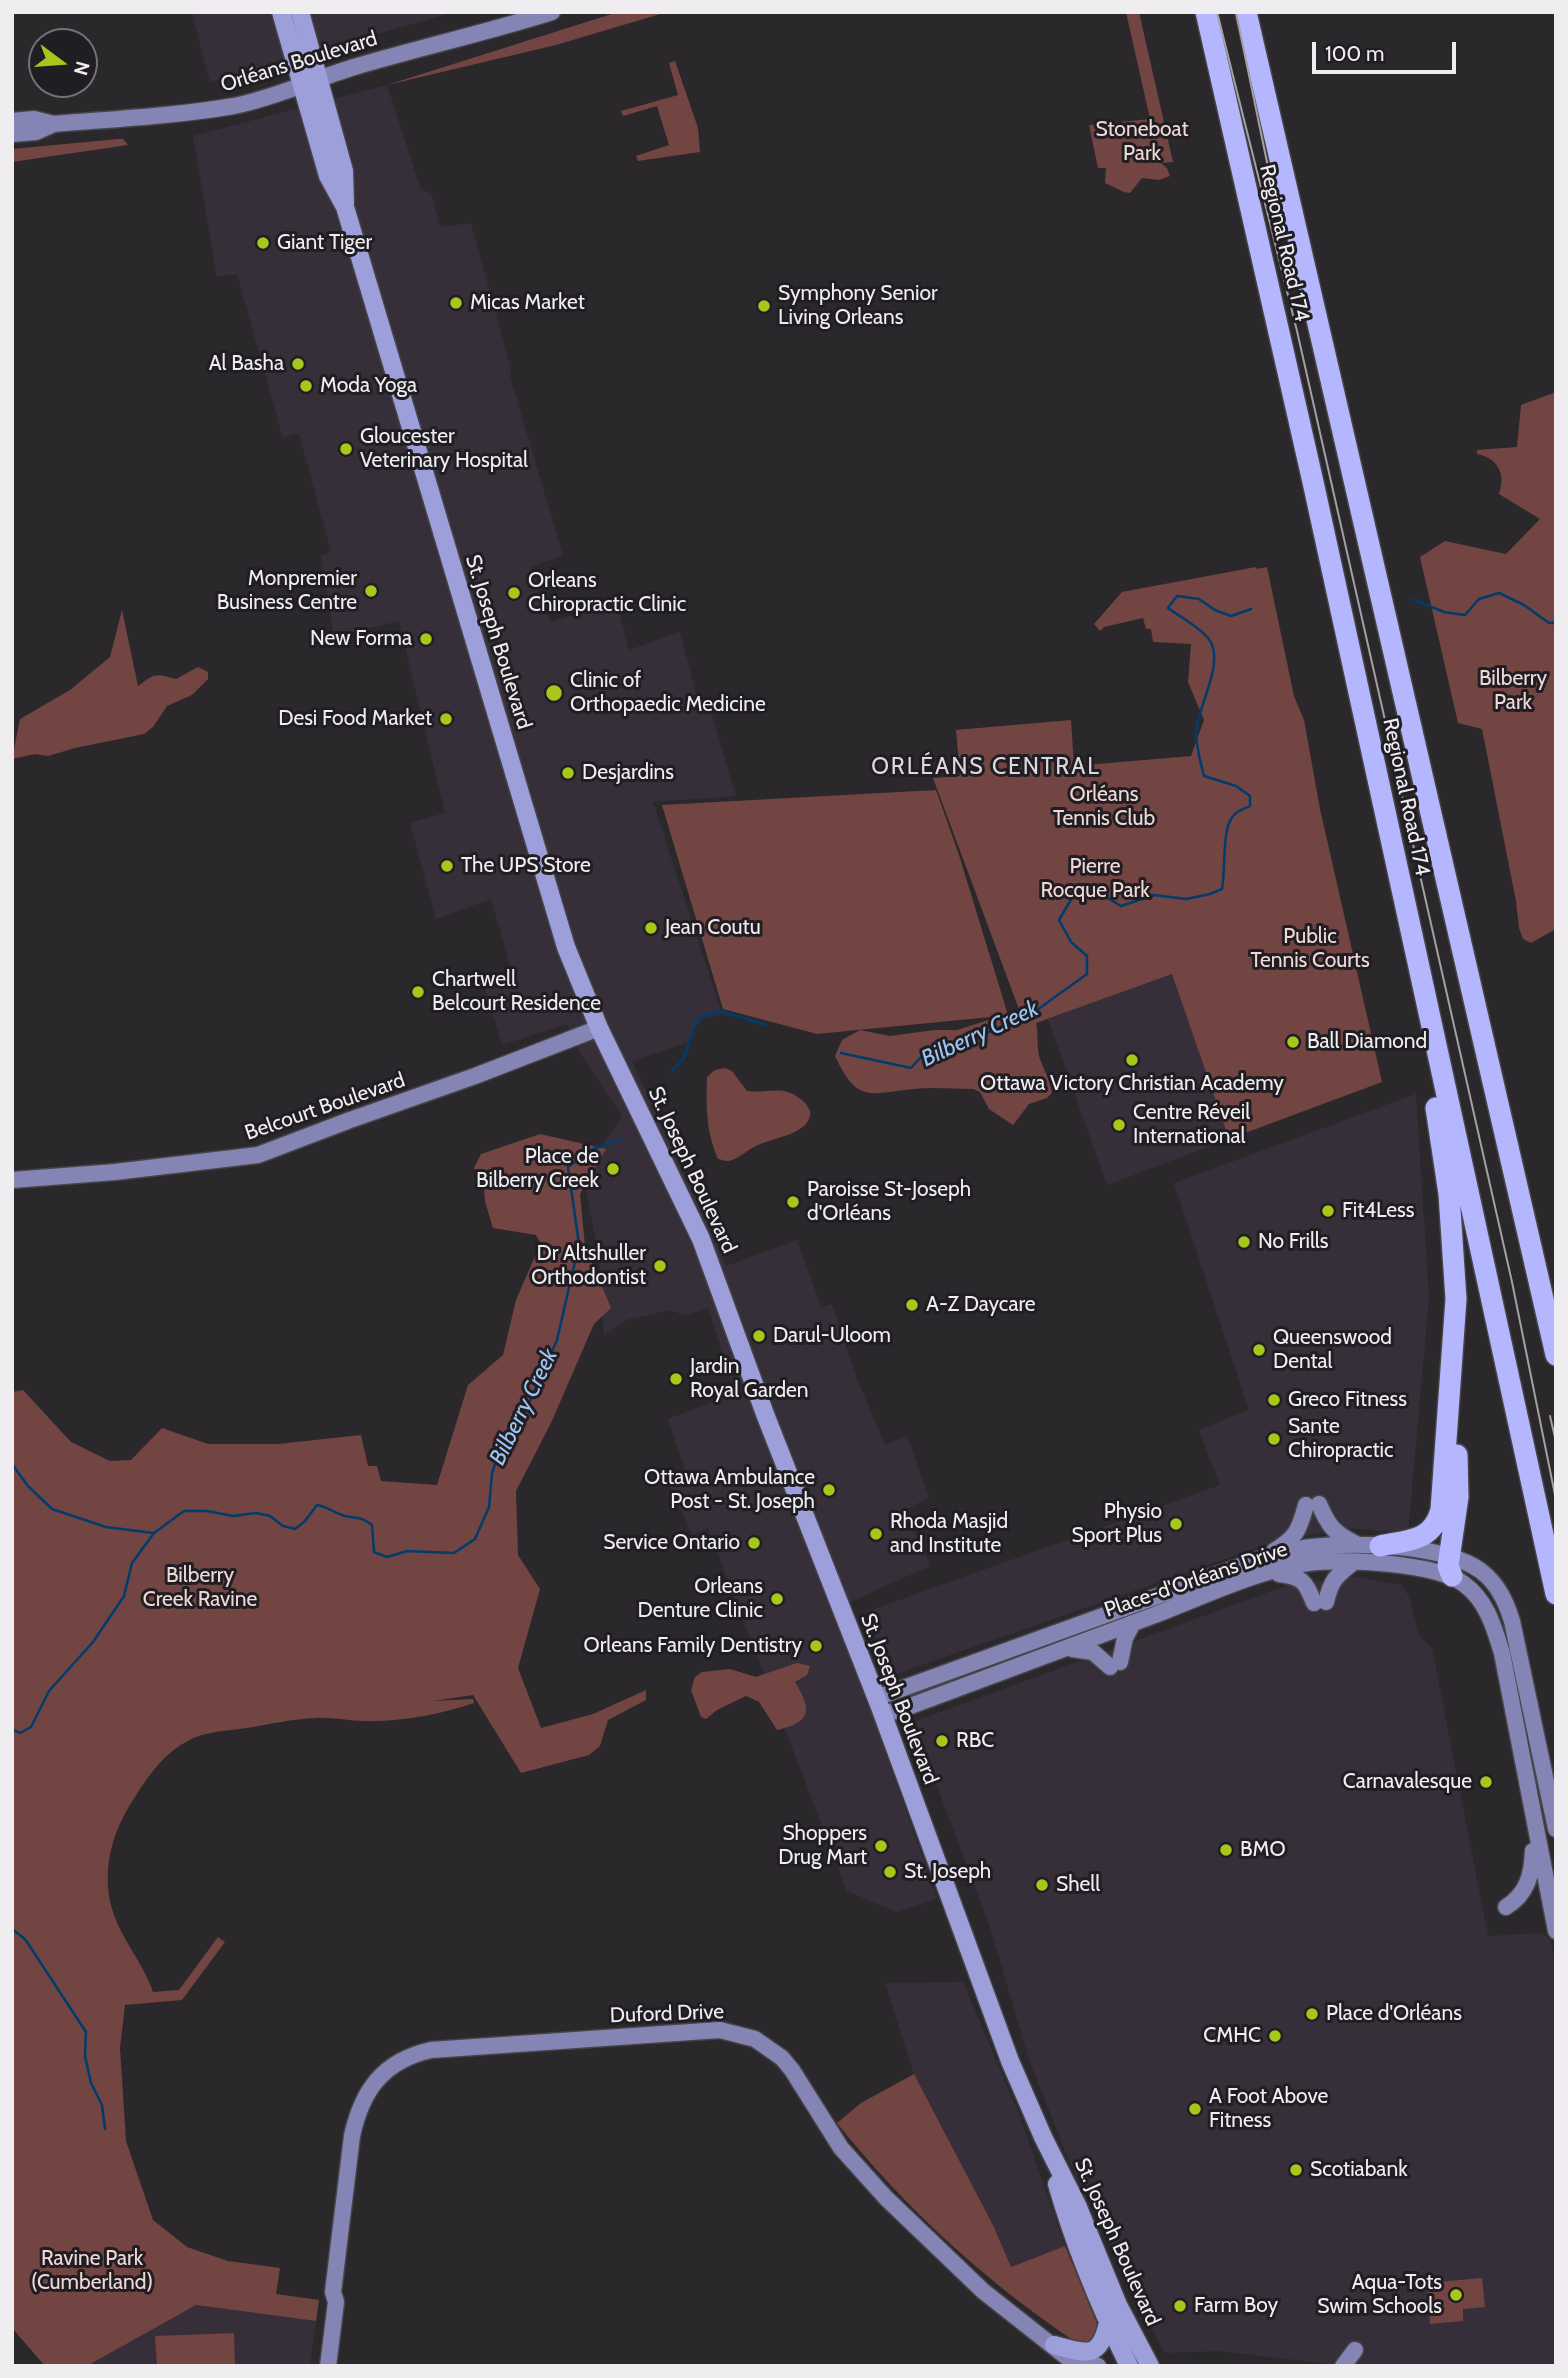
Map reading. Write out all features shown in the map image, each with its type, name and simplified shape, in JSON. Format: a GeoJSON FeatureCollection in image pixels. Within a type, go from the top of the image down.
{"type":"FeatureCollection","features":[{"type":"Feature","properties":{"kind":"highway","name":"Regional Road 174"},"geometry":{"type":"LineString","coordinates":[[1206,12],[1313,482],[1556,1594]]}},
{"type":"Feature","properties":{"kind":"highway","name":"Regional Road 174"},"geometry":{"type":"LineString","coordinates":[[1246,12],[1556,1355]]}},
{"type":"Feature","properties":{"kind":"highway"},"geometry":{"type":"LineString","coordinates":[[1377,784],[1417,976],[1449,1194],[1456,1299],[1439,1518],[1429,1533],[1416,1539],[1380,1546]]}},
{"type":"Feature","properties":{"kind":"highway"},"geometry":{"type":"LineString","coordinates":[[1466,974],[1556,1307]]}},
{"type":"Feature","properties":{"kind":"highway"},"geometry":{"type":"LineString","coordinates":[[1450,1566],[1458,1497],[1454,1348]]}},
{"type":"Feature","properties":{"kind":"main road","name":"St. Joseph Boulevard"},"geometry":{"type":"LineString","coordinates":[[281,12],[311,82]]}},
{"type":"Feature","properties":{"kind":"main road","name":"St. Joseph Boulevard"},"geometry":{"type":"LineString","coordinates":[[300,12],[328,176],[345,207],[566,947],[598,1028],[701,1239],[763,1409],[879,1705],[1008,2056],[1077,2206],[1118,2305],[1150,2366]]}},
{"type":"Feature","properties":{"kind":"main road","name":"Orléans Boulevard"},"geometry":{"type":"LineString","coordinates":[[12,121],[34,120],[54,124],[205,111],[237,105],[443,41],[486,33],[552,12]]}},
{"type":"Feature","properties":{"kind":"main road","name":"Orléans Boulevard"},"geometry":{"type":"LineString","coordinates":[[12,134],[36,132],[54,124]]}},
{"type":"Feature","properties":{"kind":"main road","name":"Belcourt Boulevard"},"geometry":{"type":"LineString","coordinates":[[12,1180],[116,1172],[258,1155],[598,1028]]}},
{"type":"Feature","properties":{"kind":"main road"},"geometry":{"type":"LineString","coordinates":[[1354,1562],[1336,1576],[1320,1603],[1307,1585],[1297,1577],[1265,1565],[1292,1541],[1312,1504],[1328,1526],[1356,1544]]}},
{"type":"Feature","properties":{"kind":"main road","name":"Place-d'Orléans Drive"},"geometry":{"type":"LineString","coordinates":[[879,1705],[897,1711],[1066,1649],[1308,1547],[1356,1544],[1426,1551],[1450,1566],[1475,1594],[1492,1622],[1502,1653],[1528,1797],[1554,1913]]}},
{"type":"Feature","properties":{"kind":"main road","name":"Place-d'Orléans Drive"},"geometry":{"type":"LineString","coordinates":[[879,1705],[1265,1565],[1354,1562],[1421,1569],[1450,1566],[1482,1572],[1507,1605],[1513,1621],[1556,1829]]}},
{"type":"Feature","properties":{"kind":"main road"},"geometry":{"type":"LineString","coordinates":[[1066,1649],[1079,1648],[1093,1652],[1115,1665],[1133,1623]]}},
{"type":"Feature","properties":{"kind":"main road"},"geometry":{"type":"LineString","coordinates":[[1506,1907],[1523,1894],[1530,1876],[1533,1852],[1528,1797]]}},
{"type":"Feature","properties":{"kind":"main road","name":"Duford Drive"},"geometry":{"type":"LineString","coordinates":[[317,2366],[327,2300],[332,2292],[345,2186],[358,2111],[373,2083],[410,2055],[440,2049],[720,2030],[755,2039],[782,2058],[828,2130],[870,2182],[983,2291],[1078,2366]]}},
{"type":"Feature","properties":{"kind":"main road","name":"St. Joseph Boulevard"},"geometry":{"type":"LineString","coordinates":[[1043,2137],[1070,2230],[1108,2323],[1129,2366]]}},
{"type":"Feature","properties":{"kind":"main road","name":"Duford Drive"},"geometry":{"type":"LineString","coordinates":[[328,2366],[336,2302],[332,2292]]}},
{"type":"Feature","properties":{"kind":"main road"},"geometry":{"type":"LineString","coordinates":[[1054,2345],[1083,2353],[1098,2348],[1108,2323]]}},
{"type":"Feature","properties":{"kind":"main road","name":"Duford Drive"},"geometry":{"type":"LineString","coordinates":[[1054,2345],[1098,2366]]}},
{"type":"Feature","properties":{"kind":"main road"},"geometry":{"type":"LineString","coordinates":[[1343,2366],[1355,2350]]}},
{"type":"Feature","properties":{"kind":"shaded area"},"geometry":{"type":"Polygon","coordinates":[[[192,12],[454,12],[210,82],[192,12]]]}},
{"type":"Feature","properties":{"kind":"shaded area"},"geometry":{"type":"Polygon","coordinates":[[[387,85],[421,190],[431,193],[440,227],[471,223],[511,369],[510,377],[563,555],[531,567],[551,622],[617,603],[629,650],[680,632],[700,708],[709,706],[736,796],[653,802],[722,1014],[702,1019],[691,1033],[689,1042],[632,1061],[726,1266],[797,1240],[821,1307],[832,1304],[857,1379],[885,1445],[907,1436],[929,1497],[906,1510],[930,1566],[835,1609],[937,1899],[896,1912],[847,1891],[708,1528],[693,1535],[667,1481],[686,1473],[668,1419],[735,1393],[708,1308],[685,1316],[671,1310],[625,1320],[604,1336],[599,1259],[583,1174],[622,1116],[579,1051],[567,1024],[502,1045],[485,988],[514,979],[491,899],[436,919],[410,823],[445,813],[399,621],[334,637],[321,556],[331,552],[299,433],[283,438],[237,274],[217,277],[193,136],[387,85]]]}},
{"type":"Feature","properties":{"kind":"shaded area","name":"Ottawa Victory Christian Academy"},"geometry":{"type":"Polygon","coordinates":[[[1172,973],[1229,1139],[1107,1185],[1048,1019],[1172,973]]]}},
{"type":"Feature","properties":{"kind":"shaded area"},"geometry":{"type":"Polygon","coordinates":[[[1416,1094],[1429,1298],[1408,1533],[1348,1528],[1277,1541],[890,1676],[866,1612],[1220,1485],[1199,1430],[1249,1410],[1174,1183],[1416,1094]]]}},
{"type":"Feature","properties":{"kind":"shaded area"},"geometry":{"type":"Polygon","coordinates":[[[1357,1577],[1402,1585],[1409,1597],[1419,1636],[1432,1648],[1488,1936],[1541,1933],[1550,1939],[1556,1964],[1556,2364],[1347,2366],[1219,2351],[1164,2353],[1070,2163],[1029,2060],[991,1930],[913,1722],[1291,1584],[1357,1577]]]}},
{"type":"Feature","properties":{"kind":"shaded area"},"geometry":{"type":"Polygon","coordinates":[[[963,1982],[1019,2114],[1065,2246],[1011,2267],[994,2227],[914,2074],[885,1983],[963,1982]]]}},
{"type":"Feature","properties":{"kind":"shaded area"},"geometry":{"type":"Polygon","coordinates":[[[196,2305],[316,2321],[310,2366],[87,2366],[196,2305]]]}},
{"type":"Feature","properties":{"kind":"green space"},"geometry":{"type":"Polygon","coordinates":[[[618,12],[667,12],[556,45],[387,85],[618,12]]]}},
{"type":"Feature","properties":{"kind":"green space","name":"Stoneboat Park"},"geometry":{"type":"Polygon","coordinates":[[[1126,12],[1139,12],[1173,162],[1161,163],[1170,176],[1159,180],[1142,178],[1130,193],[1105,183],[1106,168],[1098,168],[1089,125],[1150,119],[1126,12]]]}},
{"type":"Feature","properties":{"kind":"green space"},"geometry":{"type":"Polygon","coordinates":[[[675,61],[698,128],[700,152],[638,161],[636,156],[669,145],[657,106],[623,116],[621,111],[678,95],[669,63],[675,61]]]}},
{"type":"Feature","properties":{"kind":"green space"},"geometry":{"type":"Polygon","coordinates":[[[123,139],[128,145],[12,162],[12,149],[123,139]]]}},
{"type":"Feature","properties":{"kind":"green space","name":"Bilberry Park"},"geometry":{"type":"Polygon","coordinates":[[[1556,392],[1556,929],[1531,943],[1523,939],[1519,928],[1482,729],[1458,723],[1420,557],[1445,541],[1506,554],[1540,519],[1499,494],[1501,474],[1498,468],[1490,459],[1477,454],[1477,450],[1517,447],[1521,405],[1556,392]]]}},
{"type":"Feature","properties":{"kind":"green space"},"geometry":{"type":"Polygon","coordinates":[[[1267,567],[1294,696],[1304,720],[1320,809],[1382,1082],[1229,1139],[1172,974],[1036,1023],[1039,1054],[1052,1093],[1047,1098],[1029,1104],[1013,1125],[989,1109],[980,1092],[973,1089],[928,1088],[885,1093],[865,1092],[850,1082],[835,1056],[842,1040],[860,1030],[890,1036],[957,1030],[1001,1016],[817,1034],[723,1009],[662,805],[936,790],[1008,1015],[1018,1016],[1020,1012],[933,778],[960,776],[956,730],[1071,720],[1074,766],[1191,756],[1204,720],[1188,682],[1191,644],[1153,642],[1151,629],[1146,629],[1143,618],[1104,627],[1100,631],[1094,624],[1122,592],[1267,567]]]}},
{"type":"Feature","properties":{"kind":"green space"},"geometry":{"type":"Polygon","coordinates":[[[122,610],[138,686],[152,676],[176,679],[198,667],[208,672],[208,679],[192,695],[167,706],[153,727],[144,734],[48,756],[35,754],[12,759],[20,719],[70,690],[110,657],[122,610]]]}},
{"type":"Feature","properties":{"kind":"green space"},"geometry":{"type":"Polygon","coordinates":[[[725,1068],[732,1071],[747,1091],[777,1090],[797,1096],[810,1111],[807,1123],[793,1133],[758,1145],[733,1160],[718,1159],[708,1119],[707,1077],[715,1070],[725,1068]]]}},
{"type":"Feature","properties":{"kind":"green space","name":"Bilberry Creek Ravine"},"geometry":{"type":"Polygon","coordinates":[[[540,1134],[606,1149],[580,1194],[585,1246],[611,1308],[594,1324],[551,1423],[516,1491],[518,1555],[540,1589],[518,1668],[541,1728],[593,1714],[646,1690],[646,1700],[608,1720],[600,1746],[589,1755],[521,1773],[473,1695],[433,1701],[473,1699],[474,1703],[406,1719],[307,1719],[208,1734],[193,1738],[177,1747],[162,1760],[133,1800],[115,1836],[108,1874],[113,1913],[153,1992],[179,1990],[218,1937],[225,1942],[182,2000],[125,2005],[120,2048],[126,2141],[153,2220],[187,2247],[228,2261],[280,2268],[276,2294],[319,2300],[316,2321],[196,2305],[87,2366],[45,2366],[12,2328],[12,1392],[23,1390],[71,1442],[110,1461],[131,1460],[162,1428],[208,1444],[278,1444],[361,1435],[368,1466],[377,1466],[381,1481],[437,1485],[468,1385],[503,1355],[516,1300],[536,1254],[544,1249],[536,1235],[493,1228],[485,1202],[483,1178],[474,1168],[481,1154],[540,1134]]]}},
{"type":"Feature","properties":{"kind":"green space"},"geometry":{"type":"Polygon","coordinates":[[[797,1663],[810,1666],[807,1675],[795,1682],[806,1707],[806,1714],[797,1723],[777,1730],[759,1702],[746,1696],[717,1710],[706,1719],[701,1717],[691,1690],[695,1677],[702,1672],[730,1669],[756,1677],[797,1663]]]}},
{"type":"Feature","properties":{"kind":"green space"},"geometry":{"type":"Polygon","coordinates":[[[914,2074],[994,2227],[1011,2267],[1065,2246],[1098,2326],[1094,2338],[1087,2342],[1074,2341],[978,2268],[918,2213],[837,2123],[861,2103],[914,2074]]]}},
{"type":"Feature","properties":{"kind":"green space","name":"Aqua-Tots Swim Schools"},"geometry":{"type":"Polygon","coordinates":[[[1482,2278],[1485,2307],[1463,2309],[1463,2321],[1430,2324],[1427,2283],[1482,2278]]]}},
{"type":"Feature","properties":{"kind":"green space"},"geometry":{"type":"Polygon","coordinates":[[[234,2333],[235,2366],[157,2366],[155,2336],[234,2333]]]}},
{"type":"Feature","properties":{"kind":"waterway","name":"Bilberry Creek"},"geometry":{"type":"LineString","coordinates":[[1412,599],[1444,612],[1465,615],[1479,599],[1499,593],[1524,605],[1549,623],[1556,623]]}},
{"type":"Feature","properties":{"kind":"waterway","name":"Bilberry Creek"},"geometry":{"type":"LineString","coordinates":[[841,1053],[911,1068],[921,1057],[943,1056],[986,1033],[1030,1015],[1087,974],[1087,956],[1071,942],[1059,920],[1079,886],[1090,887],[1121,906],[1154,895],[1186,899],[1222,889],[1228,828],[1235,814],[1250,806],[1250,796],[1236,786],[1204,776],[1197,733],[1213,669],[1213,647],[1199,630],[1168,608],[1177,596],[1199,599],[1215,610],[1231,616],[1251,609]]}},
{"type":"Feature","properties":{"kind":"waterway"},"geometry":{"type":"LineString","coordinates":[[670,1073],[684,1058],[697,1019],[720,1011],[766,1025]]}},
{"type":"Feature","properties":{"kind":"waterway","name":"Bilberry Creek"},"geometry":{"type":"LineString","coordinates":[[12,1729],[20,1733],[31,1727],[49,1691],[93,1642],[124,1596],[132,1563],[154,1533],[184,1511],[207,1511],[233,1516],[256,1513],[270,1516],[283,1526],[295,1529],[317,1505],[345,1516],[362,1519],[372,1525],[374,1552],[387,1557],[407,1551],[454,1553],[475,1539],[489,1507],[492,1473],[507,1431],[530,1401],[557,1340],[579,1244],[568,1167],[591,1150],[621,1139]]}},
{"type":"Feature","properties":{"kind":"waterway"},"geometry":{"type":"LineString","coordinates":[[12,1464],[28,1486],[52,1509],[106,1527],[153,1533]]}},
{"type":"Feature","properties":{"kind":"waterway"},"geometry":{"type":"LineString","coordinates":[[12,1929],[25,1939],[86,2032],[85,2056],[91,2083],[102,2105],[105,2129]]}},
{"type":"Feature","properties":{"kind":"tram line"},"geometry":{"type":"LineString","coordinates":[[1217,12],[1297,331],[1512,1282],[1556,1500]]}},
{"type":"Feature","properties":{"kind":"tram line"},"geometry":{"type":"LineString","coordinates":[[1236,12],[1282,235]]}},
{"type":"Feature","properties":{"kind":"tram line"},"geometry":{"type":"LineString","coordinates":[[1550,1416],[1556,1442]]}},
{"type":"Feature","properties":{"kind":"place","name":"Giant Tiger"},"geometry":{"type":"Point","coordinates":[263,243]}},
{"type":"Feature","properties":{"kind":"place","name":"Micas Market"},"geometry":{"type":"Point","coordinates":[456,303]}},
{"type":"Feature","properties":{"kind":"place","name":"Symphony Senior Living Orleans"},"geometry":{"type":"Point","coordinates":[764,306]}},
{"type":"Feature","properties":{"kind":"place","name":"Al Basha"},"geometry":{"type":"Point","coordinates":[298,364]}},
{"type":"Feature","properties":{"kind":"place","name":"Moda Yoga"},"geometry":{"type":"Point","coordinates":[306,386]}},
{"type":"Feature","properties":{"kind":"place","name":"Gloucester Veterinary Hospital"},"geometry":{"type":"Point","coordinates":[346,449]}},
{"type":"Feature","properties":{"kind":"place","name":"Monpremier Business Centre"},"geometry":{"type":"Point","coordinates":[371,591]}},
{"type":"Feature","properties":{"kind":"place","name":"Orleans Chiropractic Clinic"},"geometry":{"type":"Point","coordinates":[514,593]}},
{"type":"Feature","properties":{"kind":"place","name":"New Forma"},"geometry":{"type":"Point","coordinates":[426,639]}},
{"type":"Feature","properties":{"kind":"place","name":"Clinic of Orthopaedic Medicine"},"geometry":{"type":"Point","coordinates":[554,693]}},
{"type":"Feature","properties":{"kind":"place","name":"Desi Food Market"},"geometry":{"type":"Point","coordinates":[446,719]}},
{"type":"Feature","properties":{"kind":"place","name":"Desjardins"},"geometry":{"type":"Point","coordinates":[568,773]}},
{"type":"Feature","properties":{"kind":"place","name":"The UPS Store"},"geometry":{"type":"Point","coordinates":[447,866]}},
{"type":"Feature","properties":{"kind":"place","name":"Jean Coutu"},"geometry":{"type":"Point","coordinates":[651,928]}},
{"type":"Feature","properties":{"kind":"place","name":"Chartwell Belcourt Residence"},"geometry":{"type":"Point","coordinates":[418,992]}},
{"type":"Feature","properties":{"kind":"place","name":"Ball Diamond"},"geometry":{"type":"Point","coordinates":[1293,1042]}},
{"type":"Feature","properties":{"kind":"place","name":"Ottawa Victory Christian Academy"},"geometry":{"type":"Point","coordinates":[1132,1060]}},
{"type":"Feature","properties":{"kind":"place","name":"Centre Réveil International"},"geometry":{"type":"Point","coordinates":[1119,1125]}},
{"type":"Feature","properties":{"kind":"place","name":"Place de Bilberry Creek"},"geometry":{"type":"Point","coordinates":[613,1169]}},
{"type":"Feature","properties":{"kind":"place","name":"Paroisse St-Joseph d'Orléans"},"geometry":{"type":"Point","coordinates":[793,1202]}},
{"type":"Feature","properties":{"kind":"place","name":"Fit4Less"},"geometry":{"type":"Point","coordinates":[1328,1211]}},
{"type":"Feature","properties":{"kind":"place","name":"No Frills"},"geometry":{"type":"Point","coordinates":[1244,1242]}},
{"type":"Feature","properties":{"kind":"place","name":"Dr Altshuller Orthodontist"},"geometry":{"type":"Point","coordinates":[660,1266]}},
{"type":"Feature","properties":{"kind":"place","name":"A-Z Daycare"},"geometry":{"type":"Point","coordinates":[912,1305]}},
{"type":"Feature","properties":{"kind":"place","name":"Darul-Uloom"},"geometry":{"type":"Point","coordinates":[759,1336]}},
{"type":"Feature","properties":{"kind":"place","name":"Queenswood Dental"},"geometry":{"type":"Point","coordinates":[1259,1350]}},
{"type":"Feature","properties":{"kind":"place","name":"Jardin Royal Garden"},"geometry":{"type":"Point","coordinates":[676,1379]}},
{"type":"Feature","properties":{"kind":"place","name":"Greco Fitness"},"geometry":{"type":"Point","coordinates":[1274,1400]}},
{"type":"Feature","properties":{"kind":"place","name":"Sante Chiropractic"},"geometry":{"type":"Point","coordinates":[1274,1439]}},
{"type":"Feature","properties":{"kind":"place","name":"Ottawa Ambulance Post - St. Joseph"},"geometry":{"type":"Point","coordinates":[829,1490]}},
{"type":"Feature","properties":{"kind":"place","name":"Physio Sport Plus"},"geometry":{"type":"Point","coordinates":[1176,1524]}},
{"type":"Feature","properties":{"kind":"place","name":"Rhoda Masjid and Institute"},"geometry":{"type":"Point","coordinates":[876,1534]}},
{"type":"Feature","properties":{"kind":"place","name":"Service Ontario"},"geometry":{"type":"Point","coordinates":[754,1543]}},
{"type":"Feature","properties":{"kind":"place","name":"Orleans Denture Clinic"},"geometry":{"type":"Point","coordinates":[777,1599]}},
{"type":"Feature","properties":{"kind":"place","name":"Orleans Family Dentistry"},"geometry":{"type":"Point","coordinates":[816,1646]}},
{"type":"Feature","properties":{"kind":"place","name":"RBC"},"geometry":{"type":"Point","coordinates":[942,1741]}},
{"type":"Feature","properties":{"kind":"place","name":"Carnavalesque"},"geometry":{"type":"Point","coordinates":[1486,1782]}},
{"type":"Feature","properties":{"kind":"place","name":"Shoppers Drug Mart"},"geometry":{"type":"Point","coordinates":[881,1846]}},
{"type":"Feature","properties":{"kind":"place","name":"BMO"},"geometry":{"type":"Point","coordinates":[1226,1850]}},
{"type":"Feature","properties":{"kind":"place","name":"St. Joseph"},"geometry":{"type":"Point","coordinates":[890,1872]}},
{"type":"Feature","properties":{"kind":"place","name":"Shell"},"geometry":{"type":"Point","coordinates":[1042,1885]}},
{"type":"Feature","properties":{"kind":"place","name":"Place d'Orléans"},"geometry":{"type":"Point","coordinates":[1312,2014]}},
{"type":"Feature","properties":{"kind":"place","name":"CMHC"},"geometry":{"type":"Point","coordinates":[1275,2036]}},
{"type":"Feature","properties":{"kind":"place","name":"A Foot Above Fitness"},"geometry":{"type":"Point","coordinates":[1195,2109]}},
{"type":"Feature","properties":{"kind":"place","name":"Scotiabank"},"geometry":{"type":"Point","coordinates":[1296,2170]}},
{"type":"Feature","properties":{"kind":"place","name":"Aqua-Tots Swim Schools"},"geometry":{"type":"Point","coordinates":[1456,2295]}},
{"type":"Feature","properties":{"kind":"place","name":"Farm Boy"},"geometry":{"type":"Point","coordinates":[1180,2306]}},
{"type":"Feature","properties":{"kind":"district","name":"ORLÉANS CENTRAL"},"geometry":{"type":"Point","coordinates":[986,767]}},
{"type":"Feature","properties":{"kind":"park label","name":"Orléans Tennis Club"},"geometry":{"type":"Point","coordinates":[1104,807]}},
{"type":"Feature","properties":{"kind":"park label","name":"Pierre Rocque Park"},"geometry":{"type":"Point","coordinates":[1095,879]}},
{"type":"Feature","properties":{"kind":"park label","name":"Public Tennis Courts"},"geometry":{"type":"Point","coordinates":[1310,949]}},
{"type":"Feature","properties":{"kind":"park label","name":"Ravine Park (Cumberland)"},"geometry":{"type":"Point","coordinates":[92,2271]}}]}
